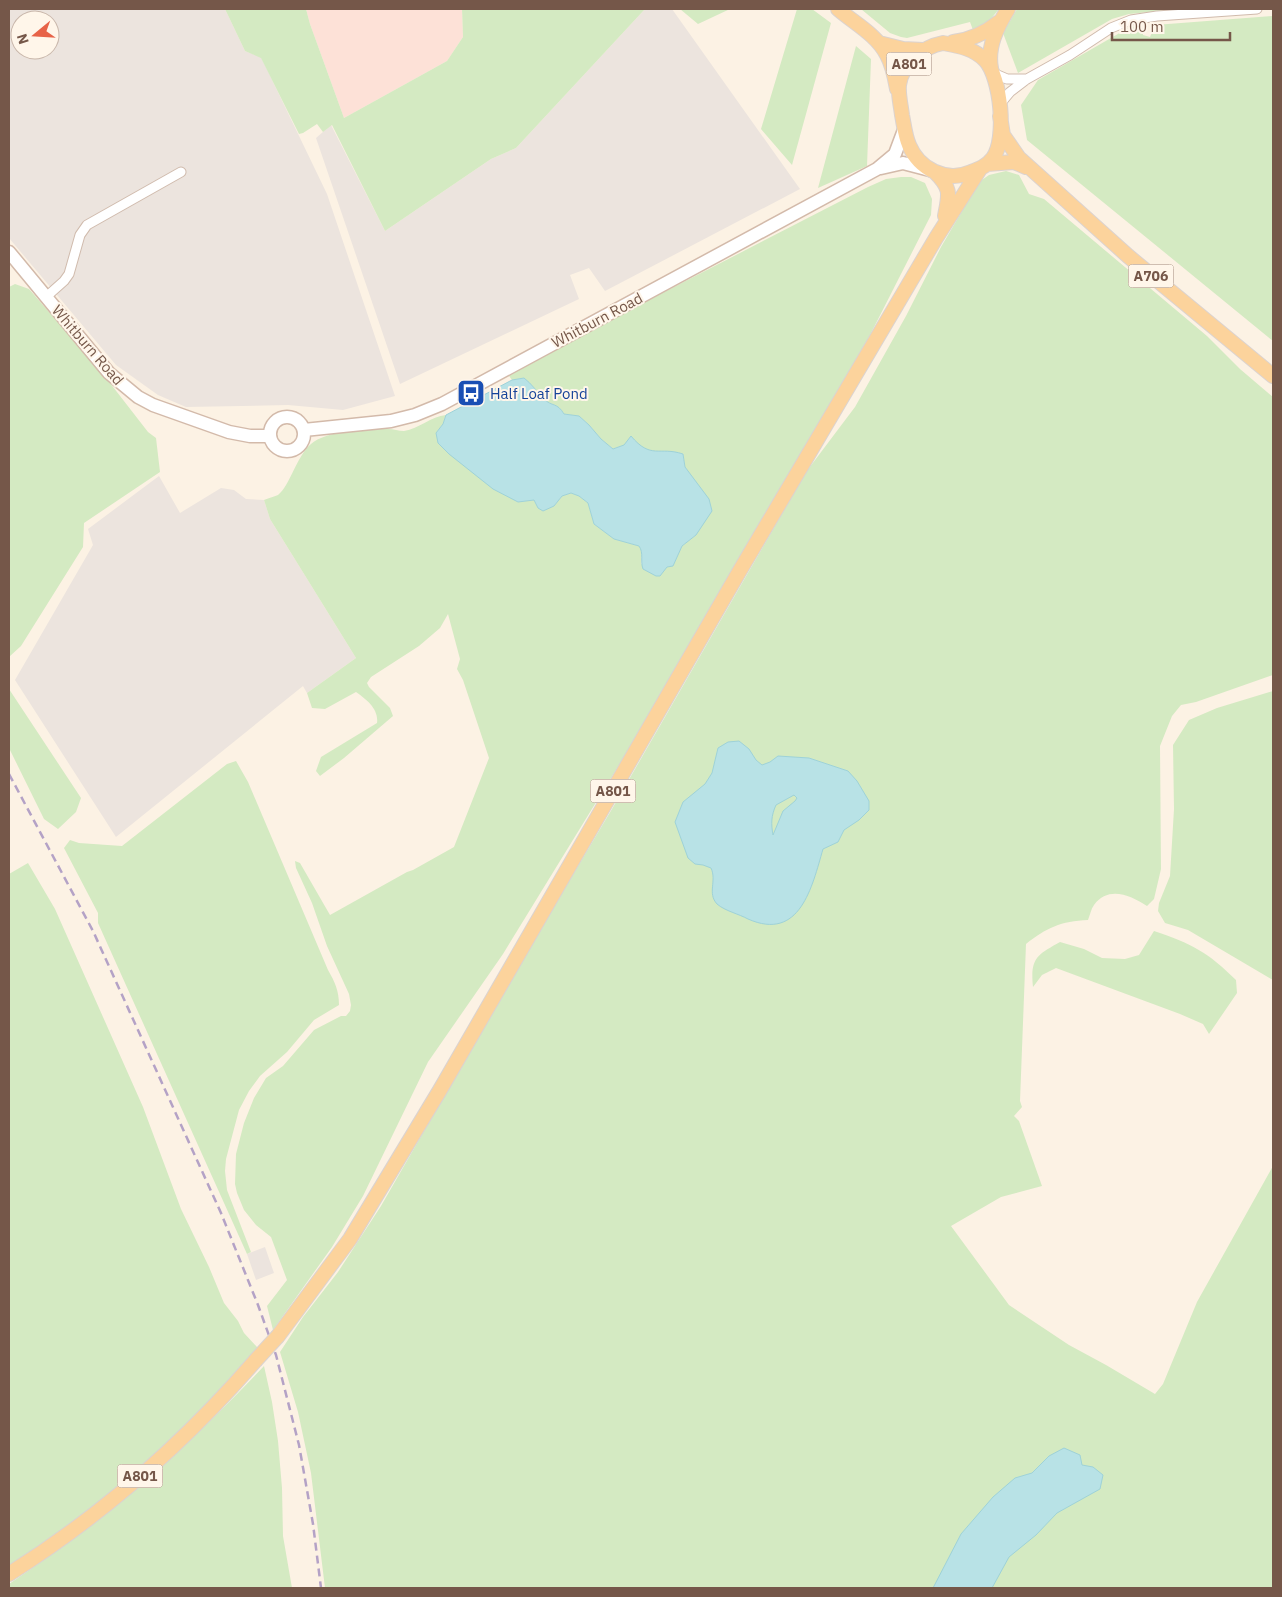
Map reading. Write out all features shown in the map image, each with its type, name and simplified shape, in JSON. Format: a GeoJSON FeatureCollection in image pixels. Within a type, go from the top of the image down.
{"type":"FeatureCollection","features":[{"type":"Feature","properties":{"kind":"main road"},"geometry":{"type":"LineString","coordinates":[[838,9],[879,43],[887,54],[900,103]]}},
{"type":"Feature","properties":{"kind":"main road","name":"A801"},"geometry":{"type":"LineString","coordinates":[[9,1574],[37,1557],[162,1459],[222,1399],[278,1336],[350,1239],[936,238],[984,166],[994,157],[998,148],[1002,124],[992,71],[991,46],[999,22],[1008,9]]}},
{"type":"Feature","properties":{"kind":"main road","name":"A801"},"geometry":{"type":"LineString","coordinates":[[936,238],[949,200],[945,183],[934,171],[916,158],[908,144],[904,130],[899,84],[905,69],[915,56],[924,50],[970,39],[999,22]]}},
{"type":"Feature","properties":{"kind":"main road"},"geometry":{"type":"LineString","coordinates":[[879,43],[903,49],[924,50]]}},
{"type":"Feature","properties":{"kind":"main road","name":"A801"},"geometry":{"type":"LineString","coordinates":[[943,44],[968,49],[983,59],[992,71]]}},
{"type":"Feature","properties":{"kind":"main road","name":"A706"},"geometry":{"type":"LineString","coordinates":[[1000,111],[1004,135],[1019,158],[1128,256],[1273,376]]}},
{"type":"Feature","properties":{"kind":"main road","name":"Whitburn Road"},"geometry":{"type":"LineString","coordinates":[[304,430],[391,420],[414,415],[442,404],[877,169],[895,154],[904,130]]}},
{"type":"Feature","properties":{"kind":"main road","name":"A706"},"geometry":{"type":"LineString","coordinates":[[984,166],[1014,162],[1034,170]]}},
{"type":"Feature","properties":{"kind":"main road","name":"Whitburn Road"},"geometry":{"type":"LineString","coordinates":[[877,169],[902,163],[934,171]]}},
{"type":"Feature","properties":{"kind":"main road"},"geometry":{"type":"LineString","coordinates":[[934,171],[944,175],[965,175],[984,166]]}},
{"type":"Feature","properties":{"kind":"main road","name":"Whitburn Road"},"geometry":{"type":"LineString","coordinates":[[9,252],[109,373],[138,397],[153,405],[229,432],[250,436],[270,436]]}},
{"type":"Feature","properties":{"kind":"main road"},"geometry":{"type":"LineString","coordinates":[[287,417],[296,419],[301,423],[304,430],[300,446],[288,452],[278,448],[270,436],[274,423],[287,417]]}},
{"type":"Feature","properties":{"kind":"street"},"geometry":{"type":"LineString","coordinates":[[1000,111],[1010,92],[1027,79],[1070,55],[1111,28],[1131,20],[1157,16],[1257,9]]}},
{"type":"Feature","properties":{"kind":"street"},"geometry":{"type":"LineString","coordinates":[[992,71],[1007,79],[1027,79]]}},
{"type":"Feature","properties":{"kind":"street"},"geometry":{"type":"LineString","coordinates":[[46,296],[70,274],[80,235],[87,225],[181,172]]}},
{"type":"Feature","properties":{"kind":"shaded area"},"geometry":{"type":"Polygon","coordinates":[[[9,9],[225,9],[245,51],[261,57],[327,194],[395,396],[343,410],[288,405],[186,407],[158,395],[116,365],[9,238],[9,9]]]}},
{"type":"Feature","properties":{"kind":"shaded area"},"geometry":{"type":"Polygon","coordinates":[[[306,9],[462,9],[463,37],[447,61],[344,118],[306,9]]]}},
{"type":"Feature","properties":{"kind":"shaded area"},"geometry":{"type":"Polygon","coordinates":[[[645,9],[672,9],[800,189],[605,291],[589,268],[570,275],[579,299],[400,384],[316,138],[331,125],[385,231],[491,159],[516,148],[645,9]]]}},
{"type":"Feature","properties":{"kind":"shaded area"},"geometry":{"type":"Polygon","coordinates":[[[159,476],[180,513],[221,488],[234,490],[246,499],[264,500],[270,519],[356,658],[307,693],[303,686],[116,837],[15,680],[93,545],[88,529],[159,476]]]}},
{"type":"Feature","properties":{"kind":"shaded area"},"geometry":{"type":"Polygon","coordinates":[[[265,1247],[274,1273],[256,1280],[247,1254],[265,1247]]]}},
{"type":"Feature","properties":{"kind":"green space"},"geometry":{"type":"Polygon","coordinates":[[[225,9],[306,9],[344,118],[447,61],[463,37],[462,9],[645,9],[516,148],[491,159],[385,231],[332,125],[323,132],[317,124],[299,134],[261,58],[245,51],[225,9]]]}},
{"type":"Feature","properties":{"kind":"green space"},"geometry":{"type":"Polygon","coordinates":[[[680,9],[730,9],[698,24],[680,9]]]}},
{"type":"Feature","properties":{"kind":"green space"},"geometry":{"type":"Polygon","coordinates":[[[797,9],[812,9],[831,23],[792,165],[761,129],[797,9]]]}},
{"type":"Feature","properties":{"kind":"green space"},"geometry":{"type":"Polygon","coordinates":[[[861,9],[999,9],[990,20],[973,30],[970,22],[907,38],[890,33],[861,9]]]}},
{"type":"Feature","properties":{"kind":"green space"},"geometry":{"type":"Polygon","coordinates":[[[1017,9],[1178,9],[1129,14],[1112,19],[1018,73],[1003,33],[1017,9]]]}},
{"type":"Feature","properties":{"kind":"green space"},"geometry":{"type":"Polygon","coordinates":[[[1273,16],[1273,341],[1027,140],[1021,105],[1038,80],[1130,27],[1142,27],[1143,35],[1150,37],[1155,25],[1273,16]]]}},
{"type":"Feature","properties":{"kind":"green space"},"geometry":{"type":"Polygon","coordinates":[[[856,46],[871,59],[867,166],[818,188],[856,46]]]}},
{"type":"Feature","properties":{"kind":"green space"},"geometry":{"type":"Polygon","coordinates":[[[1006,171],[1019,175],[1029,194],[1044,199],[1207,336],[1240,369],[1273,397],[1273,675],[1196,702],[1181,705],[1172,716],[1160,746],[1161,869],[1154,899],[1147,906],[1120,894],[1106,895],[1094,905],[1088,920],[1054,926],[1026,944],[1020,1101],[1022,1107],[1014,1116],[1019,1121],[1042,1186],[1001,1197],[951,1226],[1009,1305],[1069,1345],[1155,1394],[1163,1384],[1197,1302],[1273,1166],[1273,1588],[325,1588],[311,1473],[298,1412],[280,1352],[303,1317],[338,1272],[381,1206],[806,472],[855,407],[906,316],[941,247],[979,182],[989,175],[1006,171]]]}},
{"type":"Feature","properties":{"kind":"green space"},"geometry":{"type":"Polygon","coordinates":[[[911,177],[925,183],[932,199],[931,215],[870,335],[622,760],[503,954],[428,1062],[363,1196],[332,1247],[273,1330],[267,1306],[287,1280],[271,1237],[256,1225],[244,1210],[237,1193],[235,1184],[236,1154],[244,1123],[254,1098],[266,1078],[283,1066],[314,1030],[341,1016],[346,1016],[350,1011],[351,1005],[349,994],[327,946],[312,903],[296,868],[295,861],[300,863],[330,915],[454,847],[489,758],[463,680],[457,669],[460,659],[448,614],[440,628],[419,646],[371,677],[367,683],[369,687],[390,708],[393,716],[320,776],[316,771],[321,757],[377,723],[376,713],[371,705],[356,692],[325,709],[312,708],[307,693],[356,658],[270,519],[264,500],[278,495],[282,491],[301,456],[318,439],[337,433],[359,430],[388,429],[404,431],[446,415],[443,424],[436,433],[518,502],[534,500],[538,508],[554,506],[562,496],[571,493],[579,496],[588,503],[594,524],[614,539],[639,546],[642,550],[641,564],[667,567],[673,565],[682,546],[696,535],[696,483],[685,467],[683,454],[631,447],[613,449],[579,416],[564,414],[557,406],[544,399],[524,378],[512,380],[507,373],[868,187],[886,179],[911,177]]]}},
{"type":"Feature","properties":{"kind":"green space"},"geometry":{"type":"Polygon","coordinates":[[[15,284],[29,289],[103,374],[148,432],[156,438],[160,472],[84,523],[83,547],[21,646],[9,657],[9,287],[15,284]]]}},
{"type":"Feature","properties":{"kind":"green space"},"geometry":{"type":"Polygon","coordinates":[[[9,689],[81,798],[76,812],[58,829],[44,819],[9,748],[9,689]]]}},
{"type":"Feature","properties":{"kind":"green space"},"geometry":{"type":"Polygon","coordinates":[[[1273,691],[1273,980],[1188,930],[1165,923],[1158,911],[1159,903],[1170,876],[1174,809],[1173,745],[1189,720],[1217,708],[1273,691]]]}},
{"type":"Feature","properties":{"kind":"green space"},"geometry":{"type":"Polygon","coordinates":[[[236,761],[248,782],[335,983],[339,1005],[314,1020],[287,1052],[260,1076],[239,1110],[226,1159],[225,1171],[227,1190],[251,1252],[247,1254],[98,923],[98,913],[64,848],[70,840],[79,843],[122,846],[227,764],[236,761]]]}},
{"type":"Feature","properties":{"kind":"green space"},"geometry":{"type":"Polygon","coordinates":[[[28,863],[55,909],[143,1107],[181,1209],[224,1303],[238,1321],[244,1333],[257,1347],[257,1353],[177,1435],[138,1471],[74,1522],[9,1568],[9,874],[28,863]]]}},
{"type":"Feature","properties":{"kind":"green space"},"geometry":{"type":"Polygon","coordinates":[[[1154,931],[1199,950],[1236,980],[1237,993],[1209,1034],[1203,1024],[1180,1014],[1056,968],[1042,975],[1033,987],[1032,977],[1034,963],[1037,958],[1060,942],[1084,949],[1102,958],[1125,959],[1139,955],[1154,931]]]}},
{"type":"Feature","properties":{"kind":"green space"},"geometry":{"type":"Polygon","coordinates":[[[264,1366],[278,1441],[282,1488],[283,1536],[292,1588],[9,1588],[9,1584],[78,1535],[143,1482],[205,1426],[264,1366]]]}},
{"type":"Feature","properties":{"kind":"water","name":"Half Loaf Pond"},"geometry":{"type":"Polygon","coordinates":[[[524,378],[544,399],[557,406],[564,414],[579,416],[613,449],[624,445],[631,436],[644,448],[683,454],[685,467],[709,499],[712,511],[696,535],[682,546],[673,566],[667,567],[660,576],[656,576],[643,569],[639,546],[614,539],[594,524],[588,503],[579,496],[571,493],[562,496],[554,506],[543,511],[538,508],[534,500],[518,502],[493,489],[438,443],[436,433],[443,424],[446,415],[512,380],[524,378]]]}},
{"type":"Feature","properties":{"kind":"water"},"geometry":{"type":"Polygon","coordinates":[[[739,741],[749,749],[756,760],[762,765],[778,756],[809,758],[848,771],[857,781],[869,801],[869,810],[859,820],[844,830],[838,842],[823,849],[814,879],[801,907],[792,917],[780,923],[766,924],[748,919],[717,904],[712,891],[713,873],[711,868],[695,864],[688,858],[675,822],[683,802],[705,784],[712,773],[718,748],[728,742],[739,741]],[[794,795],[776,805],[772,820],[773,835],[783,811],[797,798],[794,795]]]}},
{"type":"Feature","properties":{"kind":"water"},"geometry":{"type":"Polygon","coordinates":[[[1064,1448],[1080,1455],[1082,1465],[1093,1467],[1103,1475],[1100,1489],[1057,1513],[1036,1535],[1009,1557],[992,1588],[933,1588],[961,1534],[993,1497],[1015,1478],[1032,1473],[1049,1456],[1064,1448]]]}},
{"type":"Feature","properties":{"kind":"railway"},"geometry":{"type":"LineString","coordinates":[[9,774],[93,931],[221,1213],[258,1305],[276,1355],[299,1445],[313,1524],[321,1588]]}},
{"type":"Feature","properties":{"kind":"place","name":"Half Loaf Pond"},"geometry":{"type":"Point","coordinates":[471,393]}}]}
